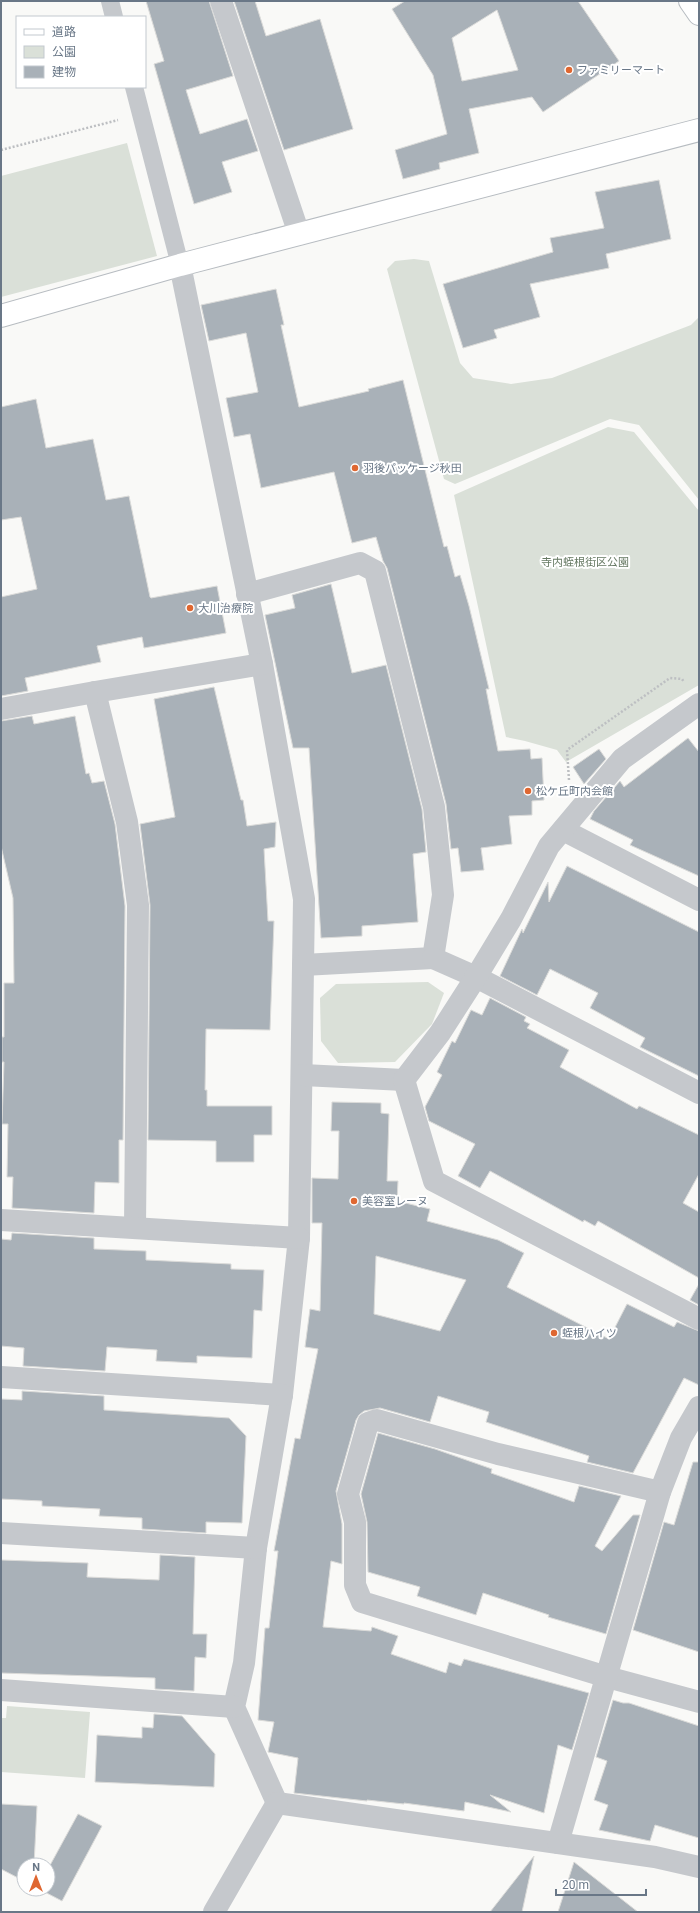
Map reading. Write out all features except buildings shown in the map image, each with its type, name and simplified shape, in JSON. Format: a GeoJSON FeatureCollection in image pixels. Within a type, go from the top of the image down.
{"type":"FeatureCollection","features":[{"type":"Feature","properties":{"kind":"street"},"geometry":{"type":"LineString","coordinates":[[221,1],[299,234]]}},
{"type":"Feature","properties":{"kind":"street"},"geometry":{"type":"LineString","coordinates":[[690,1],[699,14]]}},
{"type":"Feature","properties":{"kind":"street"},"geometry":{"type":"LineString","coordinates":[[1,316],[180,265],[699,130]]}},
{"type":"Feature","properties":{"kind":"street"},"geometry":{"type":"LineString","coordinates":[[180,265],[262,664],[304,899],[303,1075],[299,1238],[282,1394],[256,1548],[244,1663],[234,1707],[277,1803]]}},
{"type":"Feature","properties":{"kind":"street"},"geometry":{"type":"LineString","coordinates":[[247,594],[360,563],[375,571],[434,807],[443,895],[433,958]]}},
{"type":"Feature","properties":{"kind":"street"},"geometry":{"type":"LineString","coordinates":[[1,709],[262,664]]}},
{"type":"Feature","properties":{"kind":"street"},"geometry":{"type":"LineString","coordinates":[[95,692],[127,822],[138,905],[136,1227]]}},
{"type":"Feature","properties":{"kind":"street"},"geometry":{"type":"LineString","coordinates":[[404,1080],[440,1033],[476,977],[511,919],[549,846],[622,759],[699,704]]}},
{"type":"Feature","properties":{"kind":"street"},"geometry":{"type":"LineString","coordinates":[[563,830],[699,900]]}},
{"type":"Feature","properties":{"kind":"street"},"geometry":{"type":"LineString","coordinates":[[303,965],[433,958],[476,977],[699,1093]]}},
{"type":"Feature","properties":{"kind":"street"},"geometry":{"type":"LineString","coordinates":[[303,1075],[404,1080]]}},
{"type":"Feature","properties":{"kind":"street"},"geometry":{"type":"LineString","coordinates":[[404,1080],[434,1181],[699,1319]]}},
{"type":"Feature","properties":{"kind":"street"},"geometry":{"type":"LineString","coordinates":[[1,1220],[299,1238]]}},
{"type":"Feature","properties":{"kind":"street"},"geometry":{"type":"LineString","coordinates":[[1,1377],[282,1394]]}},
{"type":"Feature","properties":{"kind":"street"},"geometry":{"type":"LineString","coordinates":[[558,1843],[660,1492],[681,1438],[699,1407]]}},
{"type":"Feature","properties":{"kind":"street"},"geometry":{"type":"LineString","coordinates":[[660,1492],[498,1454],[377,1420],[368,1423],[348,1494],[355,1522],[355,1585],[362,1602],[607,1677],[699,1702]]}},
{"type":"Feature","properties":{"kind":"street"},"geometry":{"type":"LineString","coordinates":[[1,1533],[256,1548]]}},
{"type":"Feature","properties":{"kind":"street"},"geometry":{"type":"LineString","coordinates":[[1,1690],[234,1707]]}},
{"type":"Feature","properties":{"kind":"street"},"geometry":{"type":"LineString","coordinates":[[277,1803],[655,1857],[699,1867]]}},
{"type":"Feature","properties":{"kind":"street"},"geometry":{"type":"LineString","coordinates":[[214,1912],[277,1803]]}},
{"type":"Feature","properties":{"kind":"lane"},"geometry":{"type":"LineString","coordinates":[[110,1],[114,16]]}},
{"type":"Feature","properties":{"kind":"lane"},"geometry":{"type":"LineString","coordinates":[[134,88],[180,265]]}},
{"type":"Feature","properties":{"kind":"path"},"geometry":{"type":"LineString","coordinates":[[1,150],[142,114]]}},
{"type":"Feature","properties":{"kind":"green space"},"geometry":{"type":"Polygon","coordinates":[[[127,143],[157,256],[1,297],[1,176],[127,143]]]}},
{"type":"Feature","properties":{"kind":"green space"},"geometry":{"type":"Polygon","coordinates":[[[414,259],[429,261],[460,363],[473,378],[511,384],[552,378],[691,325],[699,317],[699,500],[639,425],[610,419],[455,484],[444,479],[387,269],[395,261],[414,259]]]}},
{"type":"Feature","properties":{"kind":"green space","name":"寺内蛭根街区公園"},"geometry":{"type":"Polygon","coordinates":[[[608,427],[634,432],[699,511],[699,685],[566,762],[557,750],[506,737],[454,495],[608,427]]]}},
{"type":"Feature","properties":{"kind":"green space"},"geometry":{"type":"Polygon","coordinates":[[[428,982],[444,993],[432,1024],[395,1062],[338,1063],[321,1041],[320,998],[336,984],[428,982]]]}},
{"type":"Feature","properties":{"kind":"green space"},"geometry":{"type":"Polygon","coordinates":[[[7,1706],[90,1712],[85,1778],[1,1772],[1,1718],[6,1718],[7,1706]]]}},
{"type":"Feature","properties":{"kind":"place","name":"ファミリーマート"},"geometry":{"type":"Point","coordinates":[569,70]}},
{"type":"Feature","properties":{"kind":"place","name":"羽後パッケージ秋田"},"geometry":{"type":"Point","coordinates":[355,468]}},
{"type":"Feature","properties":{"kind":"place","name":"大川治療院"},"geometry":{"type":"Point","coordinates":[190,608]}},
{"type":"Feature","properties":{"kind":"place","name":"松ケ丘町内会館"},"geometry":{"type":"Point","coordinates":[528,791]}},
{"type":"Feature","properties":{"kind":"place","name":"美容室レーヌ"},"geometry":{"type":"Point","coordinates":[354,1201]}},
{"type":"Feature","properties":{"kind":"place","name":"蛭根ハイツ"},"geometry":{"type":"Point","coordinates":[554,1333]}}]}
